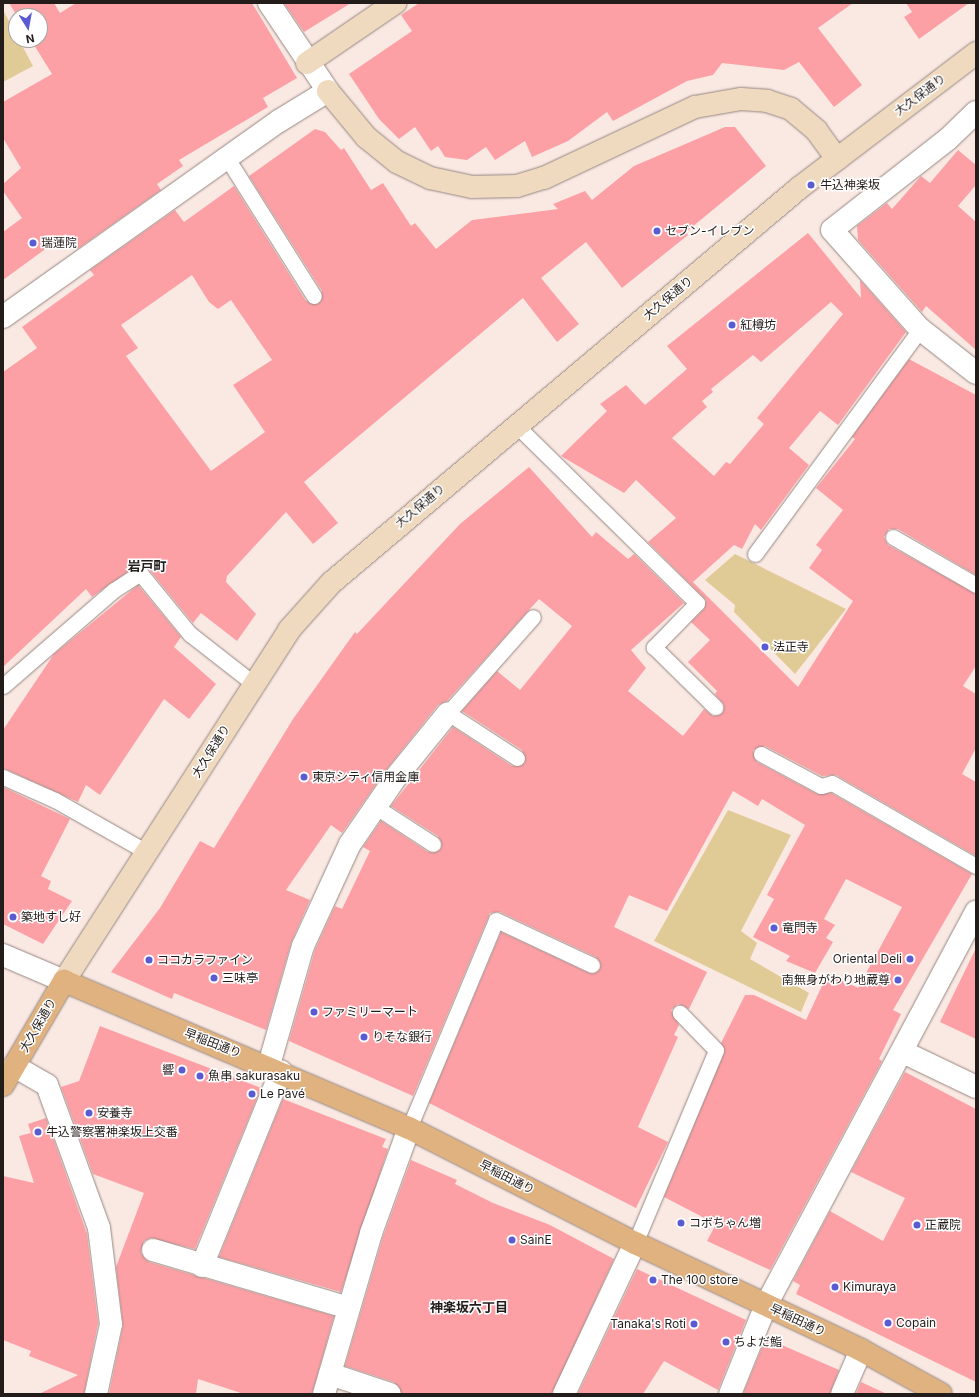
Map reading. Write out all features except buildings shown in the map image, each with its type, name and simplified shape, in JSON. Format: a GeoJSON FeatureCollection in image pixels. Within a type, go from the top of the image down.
{"type":"FeatureCollection","features":[{"type":"Feature","properties":{"kind":"main road"},"geometry":{"type":"LineString","coordinates":[[307,63],[394,3]]}},
{"type":"Feature","properties":{"kind":"main road","name":"大久保通り"},"geometry":{"type":"LineString","coordinates":[[3,1085],[64,981],[289,630],[331,583],[516,425],[837,159],[976,53]]}},
{"type":"Feature","properties":{"kind":"main road"},"geometry":{"type":"LineString","coordinates":[[328,91],[366,137],[397,162],[430,178],[472,187],[517,186],[544,178],[695,107],[741,99],[767,101],[791,109],[816,130],[837,159]]}},
{"type":"Feature","properties":{"kind":"main road","name":"早稲田通り"},"geometry":{"type":"LineString","coordinates":[[64,981],[107,1002],[275,1068],[409,1128],[635,1243],[861,1350],[941,1394]]}},
{"type":"Feature","properties":{"kind":"street"},"geometry":{"type":"LineString","coordinates":[[3,317],[227,158],[328,91],[307,63],[269,3]]}},
{"type":"Feature","properties":{"kind":"street"},"geometry":{"type":"LineString","coordinates":[[976,112],[948,139],[832,230],[920,329],[976,373]]}},
{"type":"Feature","properties":{"kind":"street"},"geometry":{"type":"LineString","coordinates":[[202,1266],[275,1068],[303,946],[350,844],[376,807],[448,713]]}},
{"type":"Feature","properties":{"kind":"street"},"geometry":{"type":"LineString","coordinates":[[730,1394],[766,1305],[903,1052],[976,912]]}},
{"type":"Feature","properties":{"kind":"street"},"geometry":{"type":"LineString","coordinates":[[3,955],[64,981]]}},
{"type":"Feature","properties":{"kind":"street"},"geometry":{"type":"LineString","coordinates":[[903,1052],[976,1087]]}},
{"type":"Feature","properties":{"kind":"street"},"geometry":{"type":"LineString","coordinates":[[14,1066],[48,1085],[99,1228],[111,1324],[96,1394]]}},
{"type":"Feature","properties":{"kind":"street"},"geometry":{"type":"LineString","coordinates":[[324,1394],[371,1233],[409,1128]]}},
{"type":"Feature","properties":{"kind":"street"},"geometry":{"type":"LineString","coordinates":[[564,1394],[635,1243]]}},
{"type":"Feature","properties":{"kind":"street"},"geometry":{"type":"LineString","coordinates":[[154,1250],[202,1266],[349,1308]]}},
{"type":"Feature","properties":{"kind":"street"},"geometry":{"type":"LineString","coordinates":[[842,1394],[861,1350]]}},
{"type":"Feature","properties":{"kind":"street"},"geometry":{"type":"LineString","coordinates":[[330,1374],[390,1394]]}},
{"type":"Feature","properties":{"kind":"lane"},"geometry":{"type":"LineString","coordinates":[[227,158],[314,296]]}},
{"type":"Feature","properties":{"kind":"lane"},"geometry":{"type":"LineString","coordinates":[[755,554],[920,329]]}},
{"type":"Feature","properties":{"kind":"lane"},"geometry":{"type":"LineString","coordinates":[[516,425],[697,603],[654,647],[715,707]]}},
{"type":"Feature","properties":{"kind":"lane"},"geometry":{"type":"LineString","coordinates":[[893,537],[976,585]]}},
{"type":"Feature","properties":{"kind":"lane"},"geometry":{"type":"LineString","coordinates":[[3,686],[114,590],[140,573],[190,634],[254,684]]}},
{"type":"Feature","properties":{"kind":"lane"},"geometry":{"type":"LineString","coordinates":[[517,758],[448,713],[533,617]]}},
{"type":"Feature","properties":{"kind":"lane"},"geometry":{"type":"LineString","coordinates":[[761,754],[821,786],[832,783],[976,866]]}},
{"type":"Feature","properties":{"kind":"lane"},"geometry":{"type":"LineString","coordinates":[[3,776],[55,800],[147,852]]}},
{"type":"Feature","properties":{"kind":"lane"},"geometry":{"type":"LineString","coordinates":[[376,807],[433,844]]}},
{"type":"Feature","properties":{"kind":"lane"},"geometry":{"type":"LineString","coordinates":[[409,1128],[496,920],[592,965]]}},
{"type":"Feature","properties":{"kind":"lane"},"geometry":{"type":"LineString","coordinates":[[635,1243],[716,1050],[680,1013]]}},
{"type":"Feature","properties":{"kind":"shaded area"},"geometry":{"type":"Polygon","coordinates":[[[3,10],[8,19],[8,48],[23,48],[33,66],[3,82],[3,10]]]}},
{"type":"Feature","properties":{"kind":"shaded area"},"geometry":{"type":"Polygon","coordinates":[[[735,554],[846,609],[795,674],[734,612],[735,605],[705,580],[735,554]]]}},
{"type":"Feature","properties":{"kind":"shaded area"},"geometry":{"type":"Polygon","coordinates":[[[728,810],[791,835],[741,931],[757,943],[750,959],[809,993],[801,1012],[654,941],[728,810]]]}},
{"type":"Feature","properties":{"kind":"place","name":"牛込神楽坂"},"geometry":{"type":"Point","coordinates":[811,185]}},
{"type":"Feature","properties":{"kind":"place","name":"セブン-イレブン"},"geometry":{"type":"Point","coordinates":[657,231]}},
{"type":"Feature","properties":{"kind":"place","name":"瑞蓮院"},"geometry":{"type":"Point","coordinates":[33,243]}},
{"type":"Feature","properties":{"kind":"place","name":"紅樽坊"},"geometry":{"type":"Point","coordinates":[732,325]}},
{"type":"Feature","properties":{"kind":"place","name":"法正寺"},"geometry":{"type":"Point","coordinates":[765,647]}},
{"type":"Feature","properties":{"kind":"place","name":"東京シティ信用金庫"},"geometry":{"type":"Point","coordinates":[304,777]}},
{"type":"Feature","properties":{"kind":"place","name":"築地すし好"},"geometry":{"type":"Point","coordinates":[13,917]}},
{"type":"Feature","properties":{"kind":"place","name":"竜門寺"},"geometry":{"type":"Point","coordinates":[774,928]}},
{"type":"Feature","properties":{"kind":"place","name":"Oriental Deli"},"geometry":{"type":"Point","coordinates":[910,959]}},
{"type":"Feature","properties":{"kind":"place","name":"ココカラファイン"},"geometry":{"type":"Point","coordinates":[149,960]}},
{"type":"Feature","properties":{"kind":"place","name":"三味亭"},"geometry":{"type":"Point","coordinates":[214,978]}},
{"type":"Feature","properties":{"kind":"place","name":"南無身がわり地蔵尊"},"geometry":{"type":"Point","coordinates":[898,980]}},
{"type":"Feature","properties":{"kind":"place","name":"ファミリーマート"},"geometry":{"type":"Point","coordinates":[314,1012]}},
{"type":"Feature","properties":{"kind":"place","name":"りそな銀行"},"geometry":{"type":"Point","coordinates":[364,1037]}},
{"type":"Feature","properties":{"kind":"place","name":"響"},"geometry":{"type":"Point","coordinates":[182,1070]}},
{"type":"Feature","properties":{"kind":"place","name":"魚串 sakurasaku"},"geometry":{"type":"Point","coordinates":[200,1076]}},
{"type":"Feature","properties":{"kind":"place","name":"Le Pavé"},"geometry":{"type":"Point","coordinates":[252,1094]}},
{"type":"Feature","properties":{"kind":"place","name":"安養寺"},"geometry":{"type":"Point","coordinates":[89,1113]}},
{"type":"Feature","properties":{"kind":"place","name":"牛込警察署神楽坂上交番"},"geometry":{"type":"Point","coordinates":[38,1132]}},
{"type":"Feature","properties":{"kind":"place","name":"コボちゃん増"},"geometry":{"type":"Point","coordinates":[681,1223]}},
{"type":"Feature","properties":{"kind":"place","name":"正蔵院"},"geometry":{"type":"Point","coordinates":[917,1225]}},
{"type":"Feature","properties":{"kind":"place","name":"SainE"},"geometry":{"type":"Point","coordinates":[512,1240]}},
{"type":"Feature","properties":{"kind":"place","name":"The 100 store"},"geometry":{"type":"Point","coordinates":[653,1280]}},
{"type":"Feature","properties":{"kind":"place","name":"Kimuraya"},"geometry":{"type":"Point","coordinates":[835,1287]}},
{"type":"Feature","properties":{"kind":"place","name":"Copain"},"geometry":{"type":"Point","coordinates":[888,1323]}},
{"type":"Feature","properties":{"kind":"place","name":"Tanaka's Roti"},"geometry":{"type":"Point","coordinates":[694,1324]}},
{"type":"Feature","properties":{"kind":"place","name":"ちよだ鮨"},"geometry":{"type":"Point","coordinates":[726,1342]}},
{"type":"Feature","properties":{"kind":"district","name":"岩戸町"},"geometry":{"type":"Point","coordinates":[147,566]}},
{"type":"Feature","properties":{"kind":"district","name":"神楽坂六丁目"},"geometry":{"type":"Point","coordinates":[469,1307]}}]}
